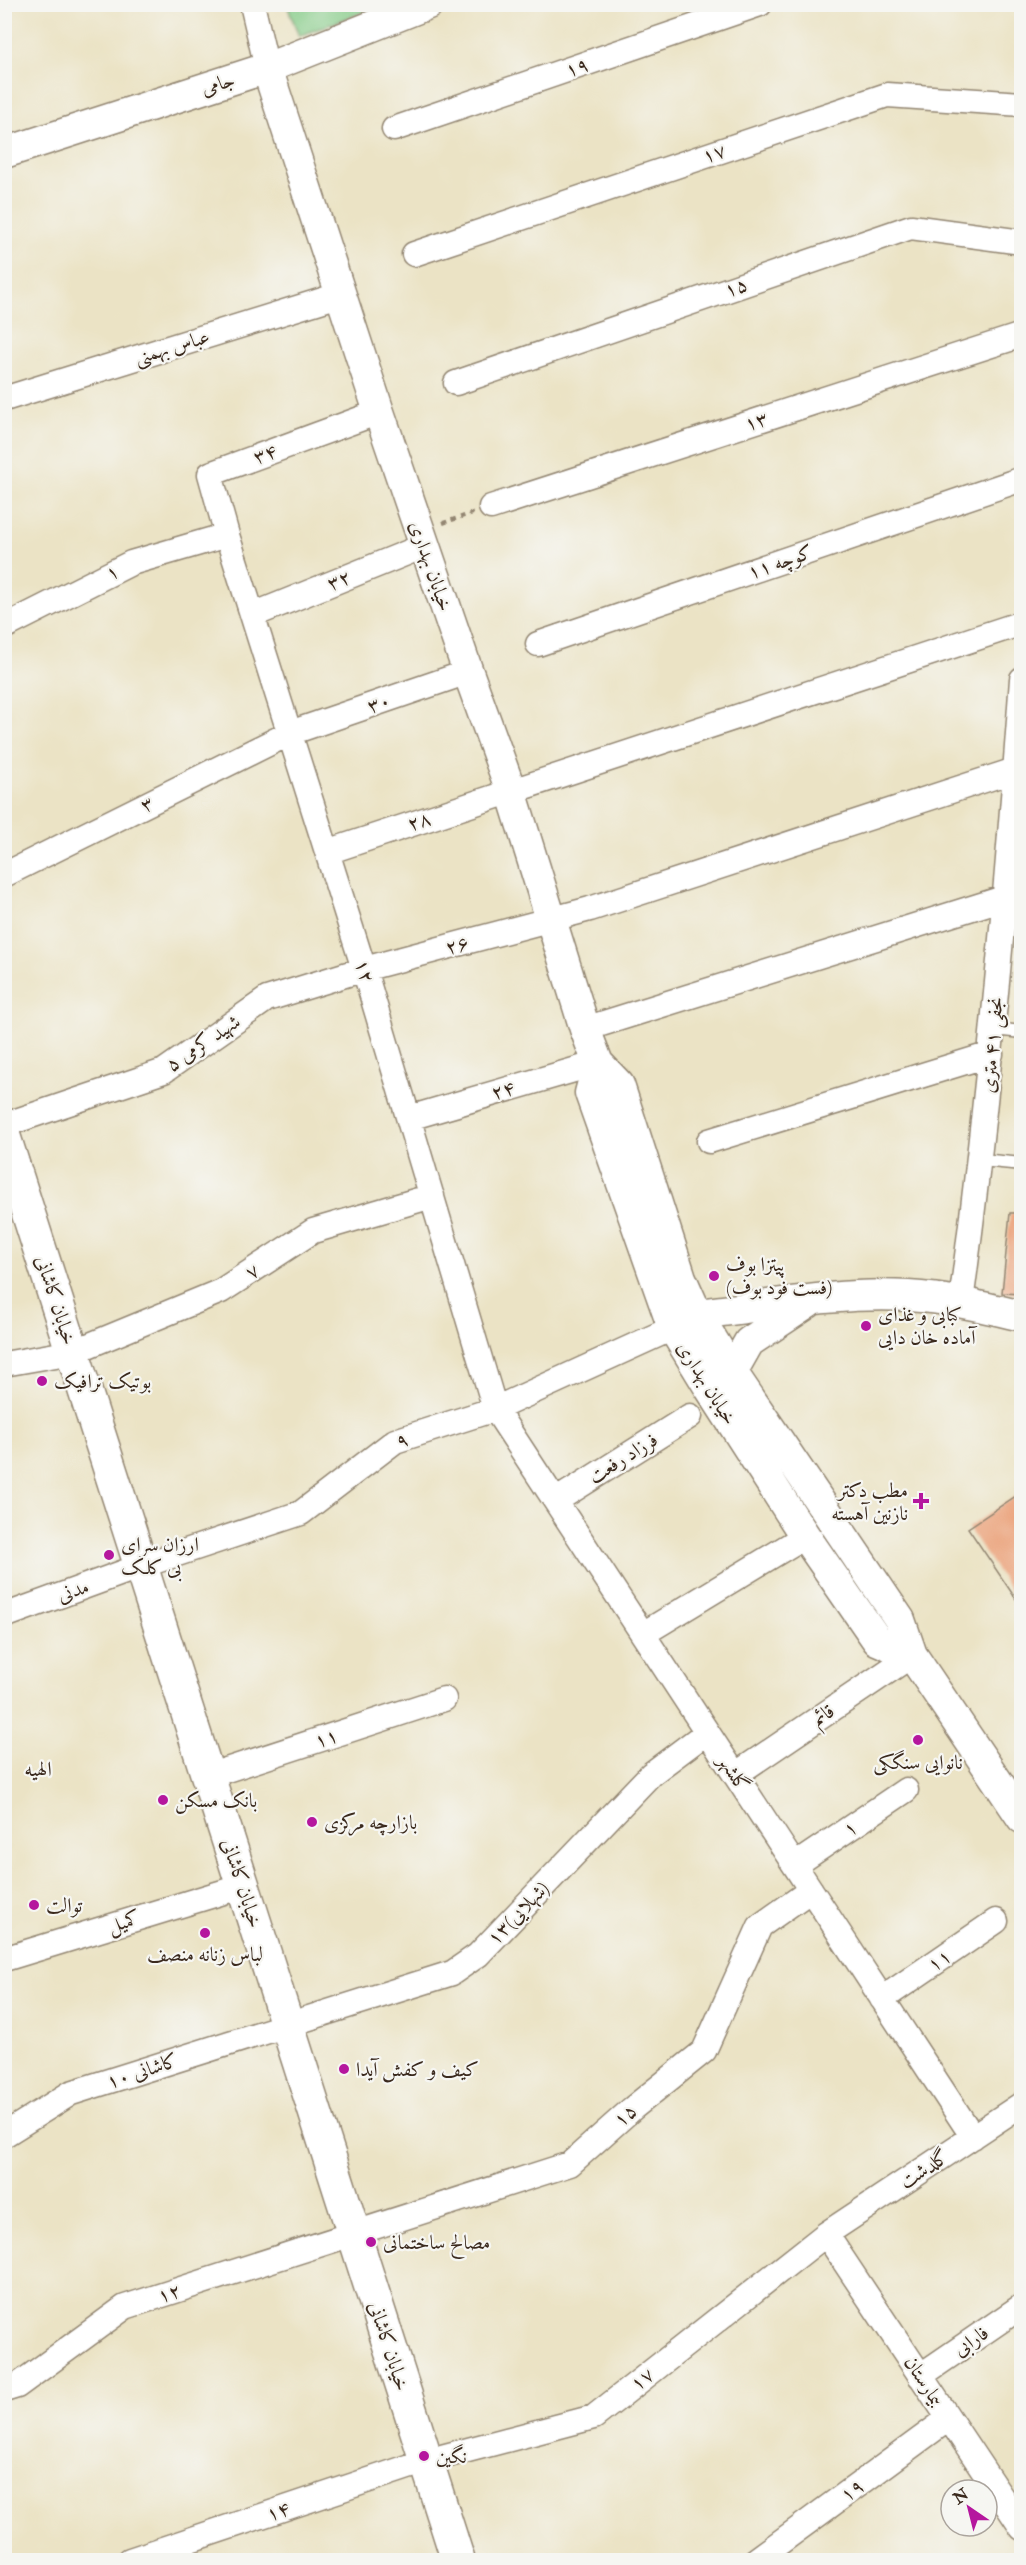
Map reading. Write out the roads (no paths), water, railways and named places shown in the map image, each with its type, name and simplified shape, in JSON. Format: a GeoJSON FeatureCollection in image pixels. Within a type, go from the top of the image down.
{"type":"FeatureCollection","features":[{"type":"Feature","properties":{"kind":"main road","name":"خیابان کاشانی"},"geometry":{"type":"LineString","coordinates":[[4,1137],[458,2560]]}},
{"type":"Feature","properties":{"kind":"street"},"geometry":{"type":"LineString","coordinates":[[252,4],[267,68]]}},
{"type":"Feature","properties":{"kind":"street","name":"جامی"},"geometry":{"type":"LineString","coordinates":[[4,153],[267,68],[428,4]]}},
{"type":"Feature","properties":{"kind":"street","name":"۱۹"},"geometry":{"type":"LineString","coordinates":[[394,129],[760,4]]}},
{"type":"Feature","properties":{"kind":"street","name":"خیابان بهداری"},"geometry":{"type":"LineString","coordinates":[[267,68],[339,295],[511,791],[585,1029],[598,1063],[619,1085],[681,1278],[685,1321],[720,1380],[805,1536],[877,1640],[912,1655]]}},
{"type":"Feature","properties":{"kind":"street","name":"۱۷"},"geometry":{"type":"LineString","coordinates":[[414,255],[887,95],[1022,104]]}},
{"type":"Feature","properties":{"kind":"street","name":"۱۵"},"geometry":{"type":"LineString","coordinates":[[456,383],[911,227],[1022,242]]}},
{"type":"Feature","properties":{"kind":"street","name":"عباس بهمنی"},"geometry":{"type":"LineString","coordinates":[[4,399],[339,295]]}},
{"type":"Feature","properties":{"kind":"street","name":"۱۳"},"geometry":{"type":"LineString","coordinates":[[491,507],[1022,335]]}},
{"type":"Feature","properties":{"kind":"street","name":"۳۴"},"geometry":{"type":"LineString","coordinates":[[227,535],[210,474],[379,412]]}},
{"type":"Feature","properties":{"kind":"street","name":"کوچه ۱۱"},"geometry":{"type":"LineString","coordinates":[[538,644],[1022,479]]}},
{"type":"Feature","properties":{"kind":"street","name":"۱۲"},"geometry":{"type":"LineString","coordinates":[[227,535],[364,969],[495,1409]]}},
{"type":"Feature","properties":{"kind":"street","name":"۱"},"geometry":{"type":"LineString","coordinates":[[4,627],[131,562],[227,535]]}},
{"type":"Feature","properties":{"kind":"street","name":"۳۲"},"geometry":{"type":"LineString","coordinates":[[253,615],[422,538]]}},
{"type":"Feature","properties":{"kind":"street","name":"۲۸"},"geometry":{"type":"LineString","coordinates":[[327,852],[1022,623]]}},
{"type":"Feature","properties":{"kind":"street","name":"۳۰"},"geometry":{"type":"LineString","coordinates":[[290,733],[468,672]]}},
{"type":"Feature","properties":{"kind":"street","name":"نجفی ۴۱ متری"},"geometry":{"type":"LineString","coordinates":[[961,1302],[981,1160],[994,1029],[1013,899],[1022,679]]}},
{"type":"Feature","properties":{"kind":"street","name":"۳"},"geometry":{"type":"LineString","coordinates":[[4,875],[290,733]]}},
{"type":"Feature","properties":{"kind":"street","name":"۲۶"},"geometry":{"type":"LineString","coordinates":[[364,969],[550,920],[1018,770]]}},
{"type":"Feature","properties":{"kind":"street"},"geometry":{"type":"LineString","coordinates":[[585,1029],[1013,899]]}},
{"type":"Feature","properties":{"kind":"street","name":"۵ شهید کرمی"},"geometry":{"type":"LineString","coordinates":[[4,1125],[164,1071],[267,999],[364,969]]}},
{"type":"Feature","properties":{"kind":"street"},"geometry":{"type":"LineString","coordinates":[[709,1141],[991,1054]]}},
{"type":"Feature","properties":{"kind":"street","name":"۲۴"},"geometry":{"type":"LineString","coordinates":[[409,1118],[598,1063]]}},
{"type":"Feature","properties":{"kind":"street","name":"۷"},"geometry":{"type":"LineString","coordinates":[[4,1364],[73,1352],[220,1291],[313,1231],[432,1196]]}},
{"type":"Feature","properties":{"kind":"street"},"geometry":{"type":"LineString","coordinates":[[685,1321],[816,1298],[908,1296],[961,1302],[1022,1316]]}},
{"type":"Feature","properties":{"kind":"street"},"geometry":{"type":"LineString","coordinates":[[720,1380],[749,1341],[816,1298]]}},
{"type":"Feature","properties":{"kind":"street","name":"۹"},"geometry":{"type":"LineString","coordinates":[[141,1566],[301,1513],[395,1441],[495,1409],[685,1321]]}},
{"type":"Feature","properties":{"kind":"street","name":"خیابان بهداری"},"geometry":{"type":"LineString","coordinates":[[720,1380],[900,1620],[912,1655],[1022,1818]]}},
{"type":"Feature","properties":{"kind":"street","name":"گلشهر"},"geometry":{"type":"LineString","coordinates":[[495,1409],[557,1500],[973,2137]]}},
{"type":"Feature","properties":{"kind":"street","name":"فرزاد رفعت"},"geometry":{"type":"LineString","coordinates":[[557,1500],[690,1416]]}},
{"type":"Feature","properties":{"kind":"street"},"geometry":{"type":"LineString","coordinates":[[643,1634],[805,1536]]}},
{"type":"Feature","properties":{"kind":"street","name":"مدنی"},"geometry":{"type":"LineString","coordinates":[[4,1616],[141,1566]]}},
{"type":"Feature","properties":{"kind":"street","name":"قائم"},"geometry":{"type":"LineString","coordinates":[[735,1775],[912,1655]]}},
{"type":"Feature","properties":{"kind":"street","name":"۱۱"},"geometry":{"type":"LineString","coordinates":[[208,1776],[444,1699]]}},
{"type":"Feature","properties":{"kind":"street","name":"۱۳(شهلایی)"},"geometry":{"type":"LineString","coordinates":[[287,2025],[452,1973],[461,1967],[478,1955],[651,1774],[707,1732]]}},
{"type":"Feature","properties":{"kind":"street","name":"۱"},"geometry":{"type":"LineString","coordinates":[[795,1865],[906,1790]]}},
{"type":"Feature","properties":{"kind":"street","name":"کمیل"},"geometry":{"type":"LineString","coordinates":[[4,1959],[243,1886]]}},
{"type":"Feature","properties":{"kind":"street","name":"۱۵"},"geometry":{"type":"LineString","coordinates":[[354,2234],[570,2164],[633,2108],[704,2051],[760,1926],[811,1890]]}},
{"type":"Feature","properties":{"kind":"street","name":"۱۱"},"geometry":{"type":"LineString","coordinates":[[882,2000],[996,1921]]}},
{"type":"Feature","properties":{"kind":"street","name":"کاشانی ۱۰"},"geometry":{"type":"LineString","coordinates":[[4,2135],[71,2093],[287,2025]]}},
{"type":"Feature","properties":{"kind":"street","name":"گلدشت"},"geometry":{"type":"LineString","coordinates":[[826,2234],[1022,2104]]}},
{"type":"Feature","properties":{"kind":"street","name":"۱۲"},"geometry":{"type":"LineString","coordinates":[[4,2390],[17,2386],[125,2307],[354,2234]]}},
{"type":"Feature","properties":{"kind":"street","name":"۱۷"},"geometry":{"type":"LineString","coordinates":[[426,2461],[594,2417],[826,2234]]}},
{"type":"Feature","properties":{"kind":"street","name":"بیمارستان"},"geometry":{"type":"LineString","coordinates":[[826,2234],[948,2419],[1014,2501],[1022,2528]]}},
{"type":"Feature","properties":{"kind":"street","name":"فارابی"},"geometry":{"type":"LineString","coordinates":[[920,2376],[1022,2306]]}},
{"type":"Feature","properties":{"kind":"street","name":"۱۹"},"geometry":{"type":"LineString","coordinates":[[756,2560],[948,2419]]}},
{"type":"Feature","properties":{"kind":"street","name":"۱۴"},"geometry":{"type":"LineString","coordinates":[[130,2560],[426,2461]]}},
{"type":"Feature","properties":{"kind":"lane"},"geometry":{"type":"LineString","coordinates":[[994,1029],[1022,1032]]}},
{"type":"Feature","properties":{"kind":"lane"},"geometry":{"type":"LineString","coordinates":[[981,1160],[1022,1164]]}},
{"type":"Feature","properties":{"kind":"place","name":"پیتزا بوف (فست فود بوف)"},"geometry":{"type":"Point","coordinates":[714,1276]}},
{"type":"Feature","properties":{"kind":"place","name":"کبابی و غذای آماده خان دایی"},"geometry":{"type":"Point","coordinates":[866,1326]}},
{"type":"Feature","properties":{"kind":"place","name":"بوتیک ترافیک"},"geometry":{"type":"Point","coordinates":[42,1381]}},
{"type":"Feature","properties":{"kind":"place","name":"مطب دکتر نازنین آهسته"},"geometry":{"type":"Point","coordinates":[921,1501]}},
{"type":"Feature","properties":{"kind":"place","name":"ارزان سرای بی کلک"},"geometry":{"type":"Point","coordinates":[109,1555]}},
{"type":"Feature","properties":{"kind":"place","name":"نانوایی سنگکی"},"geometry":{"type":"Point","coordinates":[918,1740]}},
{"type":"Feature","properties":{"kind":"place","name":"بانک مسکن"},"geometry":{"type":"Point","coordinates":[163,1800]}},
{"type":"Feature","properties":{"kind":"place","name":"بازارچه مرکزی"},"geometry":{"type":"Point","coordinates":[312,1822]}},
{"type":"Feature","properties":{"kind":"place","name":"توالت"},"geometry":{"type":"Point","coordinates":[34,1905]}},
{"type":"Feature","properties":{"kind":"place","name":"لباس زنانه منصف"},"geometry":{"type":"Point","coordinates":[205,1933]}},
{"type":"Feature","properties":{"kind":"place","name":"کیف و کفش آیدا"},"geometry":{"type":"Point","coordinates":[344,2069]}},
{"type":"Feature","properties":{"kind":"place","name":"مصالح ساختمانی"},"geometry":{"type":"Point","coordinates":[371,2242]}},
{"type":"Feature","properties":{"kind":"place","name":"نگین"},"geometry":{"type":"Point","coordinates":[424,2456]}},
{"type":"Feature","properties":{"kind":"district","name":"الهیه"},"geometry":{"type":"Point","coordinates":[38,1769]}}]}
